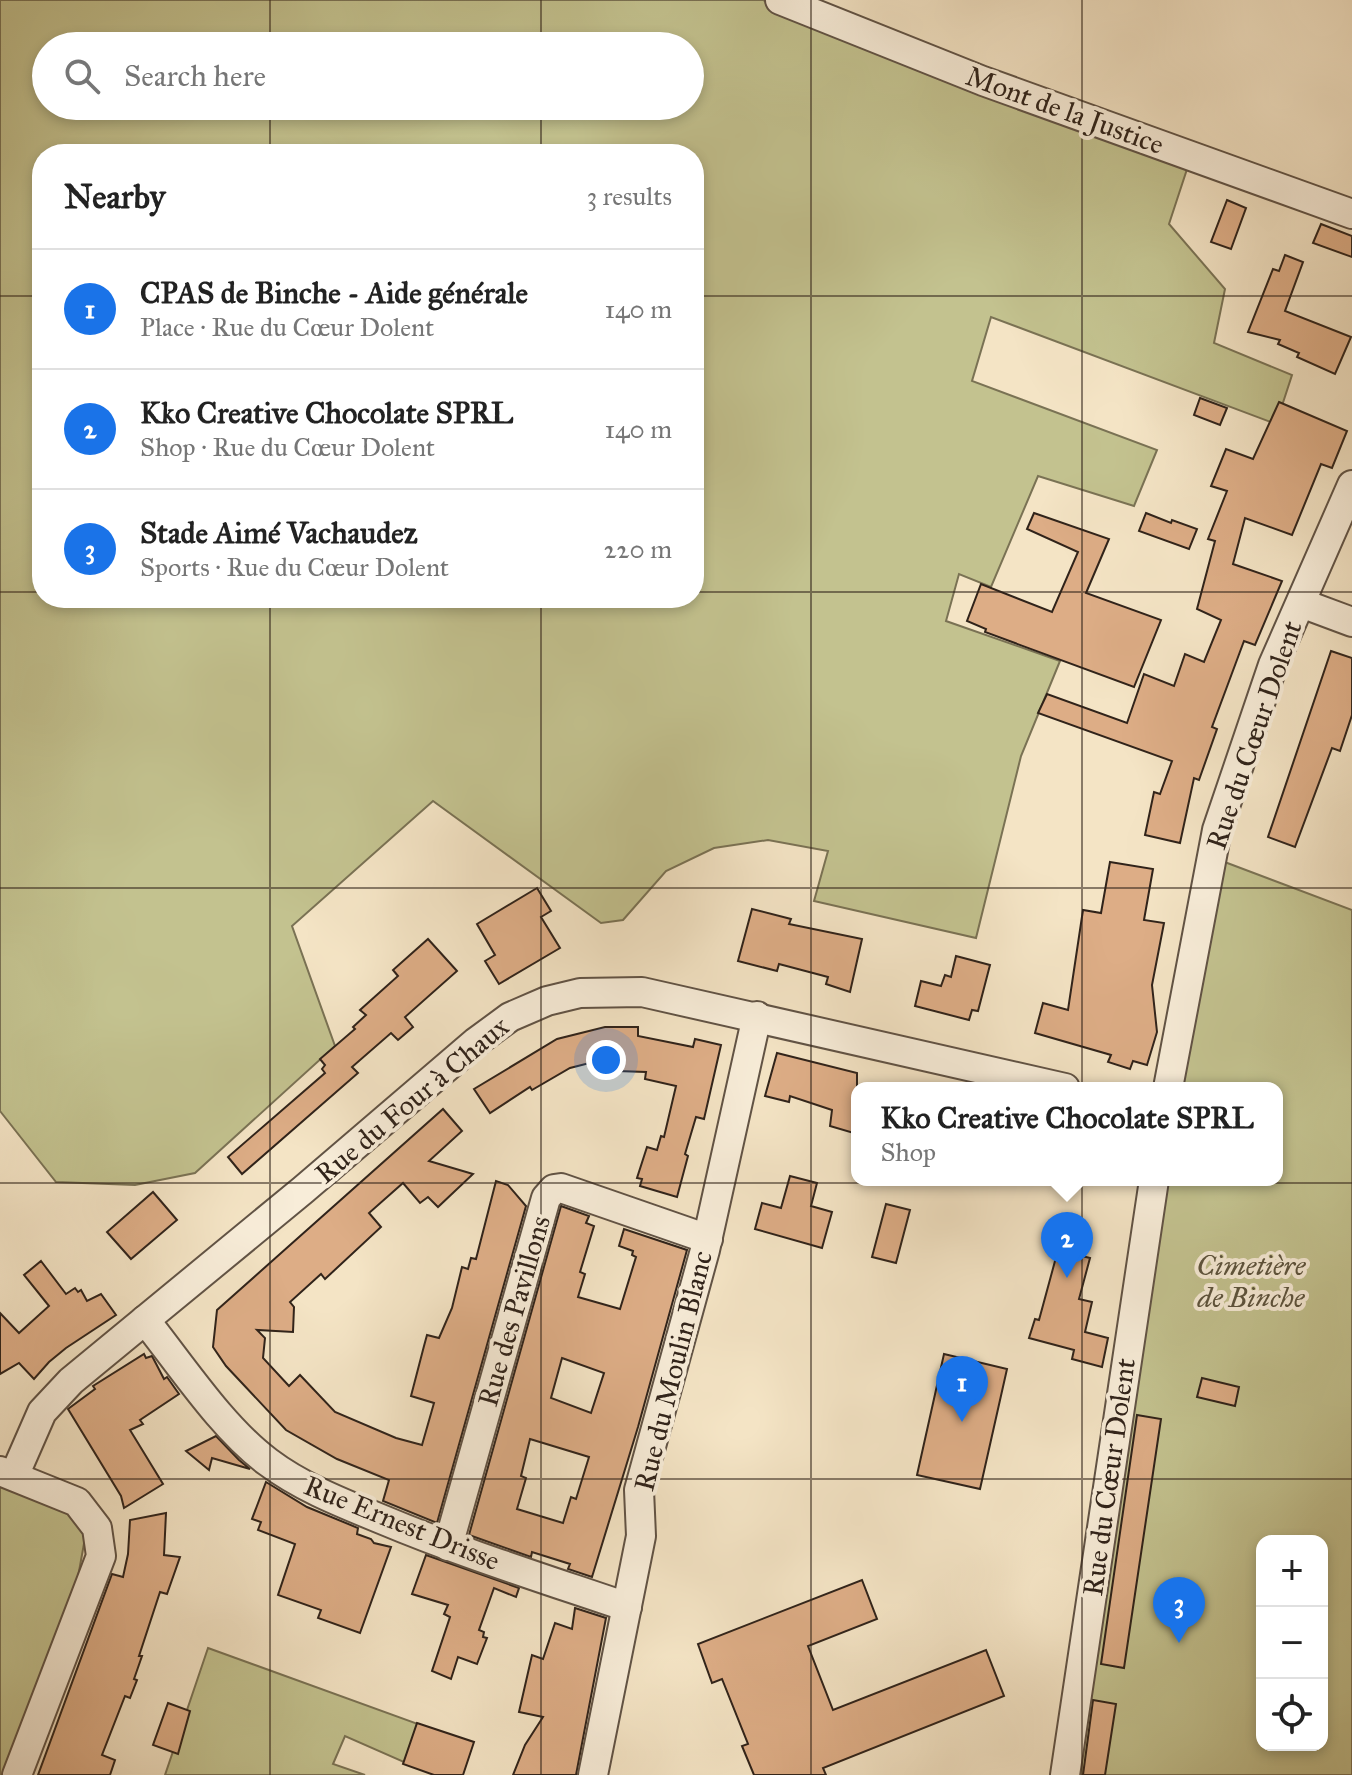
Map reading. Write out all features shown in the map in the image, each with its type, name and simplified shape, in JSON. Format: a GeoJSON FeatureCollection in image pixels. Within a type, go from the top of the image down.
{"type":"FeatureCollection","features":[{"type":"Feature","properties":{"kind":"street","name":"Mont de la Justice"},"geometry":{"type":"LineString","coordinates":[[780,0],[983,81],[1352,214]]}},
{"type":"Feature","properties":{"kind":"street","name":"Rue du Cœur Dolent"},"geometry":{"type":"LineString","coordinates":[[1169,1082],[1217,830],[1273,665],[1352,485]]}},
{"type":"Feature","properties":{"kind":"street"},"geometry":{"type":"LineString","coordinates":[[1301,603],[1352,622]]}},
{"type":"Feature","properties":{"kind":"street","name":"Rue du Four à Chaux"},"geometry":{"type":"LineString","coordinates":[[7,1474],[42,1412],[71,1381],[303,1190],[476,1042],[510,1017],[566,996],[642,992],[1039,1082]]}},
{"type":"Feature","properties":{"kind":"street","name":"Rue du Moulin Blanc"},"geometry":{"type":"LineString","coordinates":[[593,1775],[641,1536],[639,1490],[708,1239],[757,1016]]}},
{"type":"Feature","properties":{"kind":"street","name":"Rue du Cœur Dolent"},"geometry":{"type":"LineString","coordinates":[[1065,1775],[1153,1186]]}},
{"type":"Feature","properties":{"kind":"street","name":"Rue des Pavillons"},"geometry":{"type":"LineString","coordinates":[[448,1546],[550,1192],[561,1188],[708,1239]]}},
{"type":"Feature","properties":{"kind":"street","name":"Rue Ernest Drisse"},"geometry":{"type":"LineString","coordinates":[[145,1320],[229,1425],[267,1462],[335,1500],[448,1546],[627,1607]]}},
{"type":"Feature","properties":{"kind":"street"},"geometry":{"type":"LineString","coordinates":[[7,1474],[77,1502],[97,1528],[101,1556],[17,1775]]}},
{"type":"Feature","properties":{"kind":"green space"},"geometry":{"type":"Polygon","coordinates":[[[0,0],[763,0],[978,86],[1189,163],[1169,224],[1225,289],[1214,343],[1292,375],[1276,424],[991,317],[972,381],[1157,450],[1134,506],[1038,476],[991,587],[959,574],[946,621],[1060,661],[1021,756],[976,938],[814,901],[828,851],[768,840],[714,848],[666,871],[623,920],[601,923],[433,801],[292,926],[335,1046],[195,1173],[135,1185],[56,1182],[0,1111],[0,0]]]}},
{"type":"Feature","properties":{"kind":"green space","name":"Cimetière de Binche"},"geometry":{"type":"Polygon","coordinates":[[[1222,861],[1352,910],[1352,1775],[1077,1775],[1164,1186],[1283,1186],[1283,1082],[1182,1082],[1222,861]]]}},
{"type":"Feature","properties":{"kind":"green space"},"geometry":{"type":"Polygon","coordinates":[[[0,1484],[64,1508],[77,1518],[85,1538],[78,1577],[3,1775],[0,1775],[0,1484]]]}},
{"type":"Feature","properties":{"kind":"green space"},"geometry":{"type":"Polygon","coordinates":[[[208,1648],[418,1724],[406,1763],[345,1736],[333,1764],[365,1775],[165,1775],[208,1648]]]}},
{"type":"Feature","properties":{"kind":"building"},"geometry":{"type":"Polygon","coordinates":[[[1227,200],[1246,208],[1231,249],[1211,242],[1227,200]]]}},
{"type":"Feature","properties":{"kind":"building"},"geometry":{"type":"Polygon","coordinates":[[[1321,224],[1352,236],[1352,257],[1313,243],[1321,224]]]}},
{"type":"Feature","properties":{"kind":"building"},"geometry":{"type":"Polygon","coordinates":[[[1285,255],[1303,262],[1285,311],[1351,337],[1335,374],[1297,357],[1299,353],[1278,344],[1280,340],[1248,332],[1273,269],[1279,271],[1285,255]]]}},
{"type":"Feature","properties":{"kind":"building"},"geometry":{"type":"Polygon","coordinates":[[[1200,398],[1227,408],[1220,425],[1194,415],[1200,398]]]}},
{"type":"Feature","properties":{"kind":"building"},"geometry":{"type":"Polygon","coordinates":[[[1279,402],[1347,431],[1332,468],[1321,464],[1292,535],[1245,518],[1233,564],[1282,581],[1255,645],[1244,641],[1212,727],[1217,729],[1199,780],[1194,778],[1180,843],[1145,835],[1154,792],[1160,794],[1172,761],[1038,713],[1047,694],[1127,723],[1144,674],[1174,686],[1185,654],[1204,662],[1221,620],[1197,609],[1215,541],[1208,539],[1227,491],[1211,486],[1226,449],[1253,459],[1279,402]]]}},
{"type":"Feature","properties":{"kind":"building"},"geometry":{"type":"Polygon","coordinates":[[[1034,513],[1109,539],[1086,593],[1161,620],[1134,687],[985,632],[986,629],[967,621],[981,584],[1052,612],[1078,552],[1027,529],[1034,513]]]}},
{"type":"Feature","properties":{"kind":"building"},"geometry":{"type":"Polygon","coordinates":[[[1146,513],[1197,529],[1189,549],[1139,531],[1146,513]]]}},
{"type":"Feature","properties":{"kind":"building"},"geometry":{"type":"Polygon","coordinates":[[[1331,651],[1352,658],[1352,715],[1340,751],[1332,748],[1295,847],[1268,837],[1331,651]]]}},
{"type":"Feature","properties":{"kind":"building"},"geometry":{"type":"Polygon","coordinates":[[[1110,862],[1153,869],[1144,920],[1164,923],[1152,985],[1157,1032],[1147,1065],[1133,1061],[1130,1069],[1108,1062],[1111,1055],[1035,1033],[1043,1003],[1068,1010],[1083,910],[1101,913],[1110,862]]]}},
{"type":"Feature","properties":{"kind":"building"},"geometry":{"type":"Polygon","coordinates":[[[537,888],[551,911],[541,917],[560,948],[499,984],[485,961],[495,955],[477,924],[537,888]]]}},
{"type":"Feature","properties":{"kind":"building"},"geometry":{"type":"Polygon","coordinates":[[[752,909],[791,919],[789,924],[862,939],[850,992],[826,984],[828,977],[779,964],[777,971],[738,961],[752,909]]]}},
{"type":"Feature","properties":{"kind":"building"},"geometry":{"type":"Polygon","coordinates":[[[428,939],[457,971],[405,1017],[413,1027],[398,1040],[391,1033],[352,1067],[358,1073],[242,1174],[228,1157],[325,1073],[322,1069],[325,1065],[320,1059],[355,1029],[353,1027],[366,1015],[360,1010],[398,976],[393,970],[428,939]]]}},
{"type":"Feature","properties":{"kind":"building"},"geometry":{"type":"Polygon","coordinates":[[[956,956],[990,965],[978,1011],[972,1010],[969,1020],[915,1006],[921,981],[941,986],[945,975],[951,977],[956,956]]]}},
{"type":"Feature","properties":{"kind":"building"},"geometry":{"type":"Polygon","coordinates":[[[605,1027],[638,1027],[638,1036],[693,1047],[695,1039],[721,1045],[704,1119],[696,1117],[685,1154],[688,1156],[677,1197],[640,1186],[642,1179],[637,1178],[647,1147],[657,1150],[661,1136],[664,1137],[676,1086],[645,1079],[646,1072],[617,1071],[605,1059],[570,1068],[532,1090],[530,1087],[490,1113],[474,1089],[557,1039],[605,1027]]]}},
{"type":"Feature","properties":{"kind":"building"},"geometry":{"type":"Polygon","coordinates":[[[777,1053],[857,1073],[857,1082],[851,1082],[851,1132],[830,1126],[832,1110],[790,1096],[789,1102],[765,1096],[777,1053]]]}},
{"type":"Feature","properties":{"kind":"building"},"geometry":{"type":"Polygon","coordinates":[[[443,1109],[462,1131],[429,1161],[473,1174],[438,1207],[428,1197],[420,1203],[403,1183],[369,1213],[381,1227],[325,1279],[321,1274],[290,1302],[294,1307],[293,1332],[257,1330],[265,1338],[263,1358],[289,1386],[300,1375],[335,1412],[396,1438],[422,1445],[434,1403],[411,1396],[427,1335],[439,1338],[452,1308],[462,1267],[468,1269],[471,1258],[476,1259],[496,1181],[508,1185],[526,1206],[437,1523],[383,1501],[389,1480],[337,1459],[286,1430],[226,1366],[213,1347],[217,1310],[443,1109]]]}},
{"type":"Feature","properties":{"kind":"building"},"geometry":{"type":"Polygon","coordinates":[[[790,1176],[817,1183],[811,1206],[832,1212],[822,1248],[755,1229],[762,1203],[781,1208],[790,1176]]]}},
{"type":"Feature","properties":{"kind":"building"},"geometry":{"type":"Polygon","coordinates":[[[153,1192],[177,1220],[131,1259],[107,1232],[153,1192]]]}},
{"type":"Feature","properties":{"kind":"building"},"geometry":{"type":"Polygon","coordinates":[[[886,1204],[910,1210],[896,1263],[872,1257],[886,1204]]]}},
{"type":"Feature","properties":{"kind":"building"},"geometry":{"type":"Polygon","coordinates":[[[561,1206],[589,1216],[586,1223],[594,1226],[580,1272],[585,1274],[578,1297],[620,1309],[636,1257],[632,1255],[633,1251],[619,1246],[624,1229],[687,1250],[592,1577],[568,1569],[570,1564],[532,1552],[531,1557],[469,1535],[561,1206]],[[562,1358],[551,1398],[591,1413],[604,1373],[562,1358]],[[530,1439],[521,1476],[526,1478],[517,1509],[563,1523],[571,1497],[576,1499],[589,1457],[530,1439]]]}},
{"type":"Feature","properties":{"kind":"building"},"geometry":{"type":"Polygon","coordinates":[[[1058,1250],[1090,1258],[1079,1299],[1092,1302],[1085,1332],[1108,1338],[1102,1367],[1072,1359],[1074,1350],[1029,1338],[1035,1319],[1039,1320],[1058,1250]]]}},
{"type":"Feature","properties":{"kind":"building"},"geometry":{"type":"Polygon","coordinates":[[[41,1261],[66,1294],[75,1288],[78,1292],[81,1290],[87,1301],[101,1294],[116,1315],[66,1348],[34,1379],[19,1363],[0,1374],[0,1313],[19,1333],[49,1306],[24,1275],[41,1261]]]}},
{"type":"Feature","properties":{"kind":"building"},"geometry":{"type":"Polygon","coordinates":[[[144,1354],[146,1358],[152,1356],[164,1379],[167,1377],[179,1394],[140,1420],[143,1424],[130,1430],[163,1484],[124,1508],[121,1496],[68,1409],[95,1389],[93,1386],[144,1354]]]}},
{"type":"Feature","properties":{"kind":"building"},"geometry":{"type":"Polygon","coordinates":[[[944,1354],[1007,1369],[980,1489],[917,1475],[944,1354]]]}},
{"type":"Feature","properties":{"kind":"building"},"geometry":{"type":"Polygon","coordinates":[[[1202,1378],[1239,1387],[1235,1406],[1197,1397],[1202,1378]]]}},
{"type":"Feature","properties":{"kind":"building"},"geometry":{"type":"Polygon","coordinates":[[[1137,1415],[1161,1419],[1124,1668],[1101,1664],[1137,1415]]]}},
{"type":"Feature","properties":{"kind":"building"},"geometry":{"type":"Polygon","coordinates":[[[216,1436],[250,1469],[212,1458],[209,1470],[186,1451],[216,1436]]]}},
{"type":"Feature","properties":{"kind":"building"},"geometry":{"type":"Polygon","coordinates":[[[266,1482],[307,1507],[358,1528],[357,1534],[374,1543],[391,1547],[360,1633],[318,1618],[321,1610],[278,1595],[295,1544],[258,1530],[261,1522],[252,1519],[266,1482]]]}},
{"type":"Feature","properties":{"kind":"building"},"geometry":{"type":"Polygon","coordinates":[[[166,1513],[164,1555],[180,1557],[167,1594],[160,1592],[139,1656],[142,1656],[134,1679],[137,1680],[130,1698],[125,1696],[102,1755],[115,1760],[110,1775],[38,1775],[112,1574],[123,1577],[130,1520],[166,1513]]]}},
{"type":"Feature","properties":{"kind":"building"},"geometry":{"type":"Polygon","coordinates":[[[426,1555],[519,1588],[516,1597],[494,1588],[479,1630],[487,1638],[477,1664],[458,1657],[451,1679],[432,1671],[450,1617],[444,1614],[448,1605],[412,1594],[426,1555]]]}},
{"type":"Feature","properties":{"kind":"building"},"geometry":{"type":"Polygon","coordinates":[[[862,1580],[877,1619],[808,1646],[833,1710],[986,1650],[1004,1696],[823,1768],[826,1775],[754,1775],[742,1746],[748,1744],[722,1679],[712,1683],[698,1644],[862,1580]]]}},
{"type":"Feature","properties":{"kind":"building"},"geometry":{"type":"Polygon","coordinates":[[[575,1608],[606,1618],[576,1775],[513,1775],[525,1745],[543,1717],[519,1712],[532,1655],[543,1659],[555,1623],[572,1629],[575,1608]]]}},
{"type":"Feature","properties":{"kind":"building"},"geometry":{"type":"Polygon","coordinates":[[[1093,1700],[1116,1704],[1105,1775],[1083,1775],[1093,1700]]]}},
{"type":"Feature","properties":{"kind":"building"},"geometry":{"type":"Polygon","coordinates":[[[168,1703],[190,1711],[178,1754],[153,1745],[168,1703]]]}},
{"type":"Feature","properties":{"kind":"building"},"geometry":{"type":"Polygon","coordinates":[[[417,1723],[474,1742],[463,1775],[434,1775],[403,1764],[417,1723]]]}},
{"type":"Feature","properties":{"kind":"place","name":"Kko Creative Chocolate SPRL"},"geometry":{"type":"Point","coordinates":[1067,1278]}},
{"type":"Feature","properties":{"kind":"place","name":"CPAS de Binche - Aide générale"},"geometry":{"type":"Point","coordinates":[962,1422]}},
{"type":"Feature","properties":{"kind":"place","name":"Stade Aimé Vachaudez"},"geometry":{"type":"Point","coordinates":[1179,1643]}}]}
